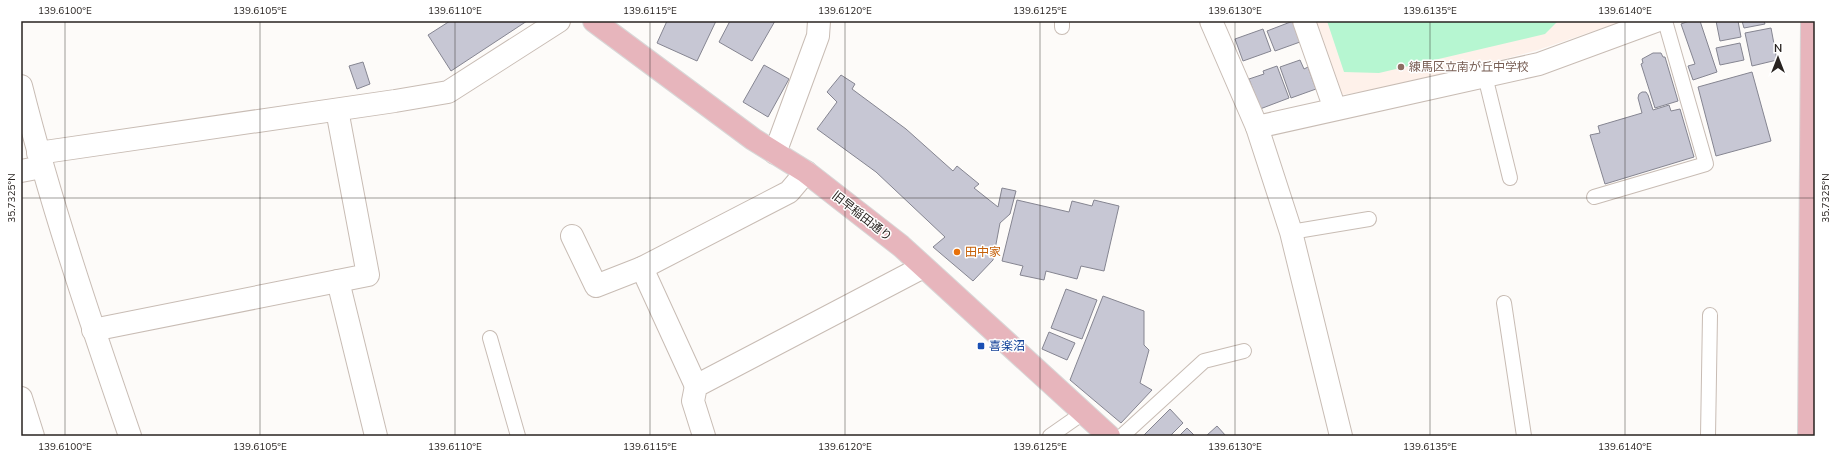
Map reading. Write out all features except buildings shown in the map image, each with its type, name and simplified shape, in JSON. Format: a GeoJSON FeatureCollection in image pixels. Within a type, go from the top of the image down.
{"type":"FeatureCollection","features":[{"type":"Feature","properties":{"kind":"main road","name":"旧早稲田通り"},"geometry":{"type":"LineString","coordinates":[[594,21],[754,139],[806,172],[900,246],[1083,414],[1109,436]]}},
{"type":"Feature","properties":{"kind":"main road"},"geometry":{"type":"LineString","coordinates":[[1809,436],[1812,21]]}},
{"type":"Feature","properties":{"kind":"street"},"geometry":{"type":"LineString","coordinates":[[33,164],[337,110],[448,92],[559,21]]}},
{"type":"Feature","properties":{"kind":"street"},"geometry":{"type":"LineString","coordinates":[[1211,21],[1257,127],[1291,232],[1341,436]]}},
{"type":"Feature","properties":{"kind":"street"},"geometry":{"type":"LineString","coordinates":[[1304,21],[1336,109]]}},
{"type":"Feature","properties":{"kind":"street"},"geometry":{"type":"LineString","coordinates":[[1257,127],[1539,64],[1656,21]]}},
{"type":"Feature","properties":{"kind":"street"},"geometry":{"type":"LineString","coordinates":[[775,153],[818,36],[817,22]]}},
{"type":"Feature","properties":{"kind":"street"},"geometry":{"type":"LineString","coordinates":[[21,86],[33,164],[130,436]]}},
{"type":"Feature","properties":{"kind":"street"},"geometry":{"type":"LineString","coordinates":[[93,330],[368,275],[337,110]]}},
{"type":"Feature","properties":{"kind":"street"},"geometry":{"type":"LineString","coordinates":[[572,236],[596,286],[642,268],[789,192],[806,172]]}},
{"type":"Feature","properties":{"kind":"street"},"geometry":{"type":"LineString","coordinates":[[696,386],[923,267]]}},
{"type":"Feature","properties":{"kind":"street"},"geometry":{"type":"LineString","coordinates":[[642,268],[696,386],[693,400],[704,436]]}},
{"type":"Feature","properties":{"kind":"street"},"geometry":{"type":"LineString","coordinates":[[338,281],[376,436]]}},
{"type":"Feature","properties":{"kind":"street"},"geometry":{"type":"LineString","coordinates":[[21,398],[34,436]]}},
{"type":"Feature","properties":{"kind":"lane"},"geometry":{"type":"LineString","coordinates":[[1594,197],[1706,164],[1665,21]]}},
{"type":"Feature","properties":{"kind":"lane"},"geometry":{"type":"LineString","coordinates":[[1485,76],[1510,178]]}},
{"type":"Feature","properties":{"kind":"lane"},"geometry":{"type":"LineString","coordinates":[[1291,232],[1369,219]]}},
{"type":"Feature","properties":{"kind":"lane"},"geometry":{"type":"LineString","coordinates":[[1504,303],[1524,436]]}},
{"type":"Feature","properties":{"kind":"lane"},"geometry":{"type":"LineString","coordinates":[[1708,436],[1710,315]]}},
{"type":"Feature","properties":{"kind":"lane"},"geometry":{"type":"LineString","coordinates":[[490,338],[518,436]]}},
{"type":"Feature","properties":{"kind":"lane"},"geometry":{"type":"LineString","coordinates":[[1122,436],[1204,361],[1244,351]]}},
{"type":"Feature","properties":{"kind":"lane"},"geometry":{"type":"LineString","coordinates":[[1050,436],[1083,414]]}},
{"type":"Feature","properties":{"kind":"shaded area","name":"練馬区立南が丘中学校"},"geometry":{"type":"Polygon","coordinates":[[[1311,21],[1623,21],[1538,50],[1412,83],[1336,96],[1311,21]]]}},
{"type":"Feature","properties":{"kind":"green space"},"geometry":{"type":"Polygon","coordinates":[[[1327,21],[1558,21],[1545,34],[1379,73],[1344,72],[1327,21]]]}},
{"type":"Feature","properties":{"kind":"place","name":"練馬区立南が丘中学校"},"geometry":{"type":"Point","coordinates":[1401,67]}},
{"type":"Feature","properties":{"kind":"place","name":"田中家"},"geometry":{"type":"Point","coordinates":[957,252]}},
{"type":"Feature","properties":{"kind":"place","name":"喜楽沼"},"geometry":{"type":"Point","coordinates":[981,346]}}]}
